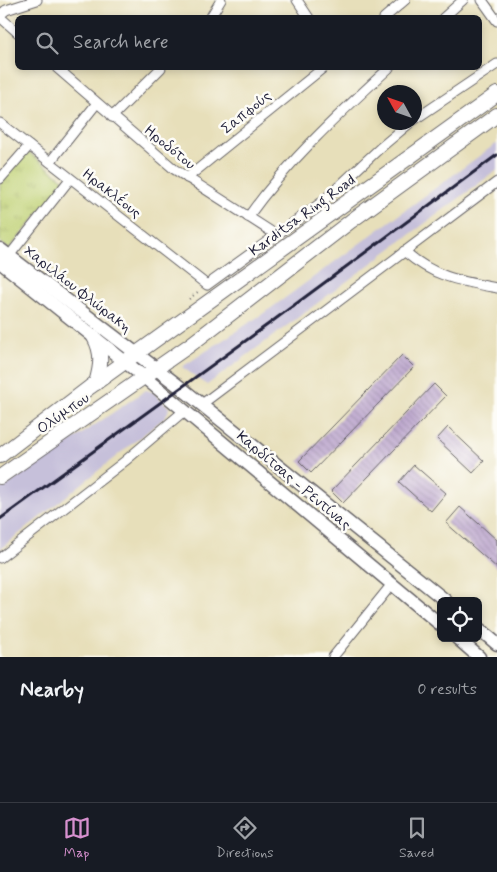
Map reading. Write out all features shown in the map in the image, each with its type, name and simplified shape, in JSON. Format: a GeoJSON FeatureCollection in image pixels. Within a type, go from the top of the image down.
{"type":"FeatureCollection","features":[{"type":"Feature","properties":{"kind":"main road","name":"Karditsa Ring Road"},"geometry":{"type":"LineString","coordinates":[[131,358],[497,94]]}},
{"type":"Feature","properties":{"kind":"main road"},"geometry":{"type":"LineString","coordinates":[[144,377],[351,221],[497,115]]}},
{"type":"Feature","properties":{"kind":"main road","name":"Χαριλάου Φλώρακη"},"geometry":{"type":"LineString","coordinates":[[3,255],[131,358]]}},
{"type":"Feature","properties":{"kind":"main road","name":"Χαριλάου Φλώρακη"},"geometry":{"type":"LineString","coordinates":[[3,255],[94,337],[131,358]]}},
{"type":"Feature","properties":{"kind":"main road"},"geometry":{"type":"LineString","coordinates":[[94,337],[99,347],[101,360],[96,383]]}},
{"type":"Feature","properties":{"kind":"main road","name":"Καρδίτσας - Ρεντίνας"},"geometry":{"type":"LineString","coordinates":[[131,358],[156,369],[202,404],[441,597]]}},
{"type":"Feature","properties":{"kind":"main road","name":"Καρδίτσας - Ρεντίνας"},"geometry":{"type":"LineString","coordinates":[[131,358],[144,377],[331,531],[437,622]]}},
{"type":"Feature","properties":{"kind":"main road","name":"Ολύμπου"},"geometry":{"type":"LineString","coordinates":[[0,456],[131,358]]}},
{"type":"Feature","properties":{"kind":"main road","name":"Ολύμπου"},"geometry":{"type":"LineString","coordinates":[[0,477],[144,377]]}},
{"type":"Feature","properties":{"kind":"main road"},"geometry":{"type":"LineString","coordinates":[[331,531],[343,516]]}},
{"type":"Feature","properties":{"kind":"main road"},"geometry":{"type":"LineString","coordinates":[[482,631],[497,644]]}},
{"type":"Feature","properties":{"kind":"main road"},"geometry":{"type":"LineString","coordinates":[[462,642],[480,657]]}},
{"type":"Feature","properties":{"kind":"street"},"geometry":{"type":"LineString","coordinates":[[15,30],[0,16],[6,10],[37,0]]}},
{"type":"Feature","properties":{"kind":"street"},"geometry":{"type":"LineString","coordinates":[[212,15],[221,0]]}},
{"type":"Feature","properties":{"kind":"street"},"geometry":{"type":"LineString","coordinates":[[297,0],[307,15]]}},
{"type":"Feature","properties":{"kind":"street"},"geometry":{"type":"LineString","coordinates":[[388,15],[405,0]]}},
{"type":"Feature","properties":{"kind":"street"},"geometry":{"type":"LineString","coordinates":[[446,15],[462,0]]}},
{"type":"Feature","properties":{"kind":"street"},"geometry":{"type":"LineString","coordinates":[[482,0],[497,21]]}},
{"type":"Feature","properties":{"kind":"street"},"geometry":{"type":"LineString","coordinates":[[422,115],[497,64]]}},
{"type":"Feature","properties":{"kind":"street","name":"Ηροδότου"},"geometry":{"type":"LineString","coordinates":[[59,70],[112,117],[187,178],[275,234]]}},
{"type":"Feature","properties":{"kind":"street"},"geometry":{"type":"LineString","coordinates":[[112,117],[158,70]]}},
{"type":"Feature","properties":{"kind":"street","name":"Σαπφούς"},"geometry":{"type":"LineString","coordinates":[[187,178],[320,70]]}},
{"type":"Feature","properties":{"kind":"street"},"geometry":{"type":"LineString","coordinates":[[248,217],[275,180],[295,158],[387,70]]}},
{"type":"Feature","properties":{"kind":"street"},"geometry":{"type":"LineString","coordinates":[[50,162],[97,103]]}},
{"type":"Feature","properties":{"kind":"street","name":"Ηρακλέους"},"geometry":{"type":"LineString","coordinates":[[0,122],[207,285],[275,234]]}},
{"type":"Feature","properties":{"kind":"street"},"geometry":{"type":"LineString","coordinates":[[275,234],[322,202],[401,130]]}},
{"type":"Feature","properties":{"kind":"street"},"geometry":{"type":"LineString","coordinates":[[0,179],[29,146]]}},
{"type":"Feature","properties":{"kind":"street"},"geometry":{"type":"LineString","coordinates":[[3,255],[70,179]]}},
{"type":"Feature","properties":{"kind":"street"},"geometry":{"type":"LineString","coordinates":[[202,404],[497,182]]}},
{"type":"Feature","properties":{"kind":"street"},"geometry":{"type":"LineString","coordinates":[[404,251],[417,262],[440,276],[497,288]]}},
{"type":"Feature","properties":{"kind":"street"},"geometry":{"type":"LineString","coordinates":[[0,558],[126,460],[184,411]]}},
{"type":"Feature","properties":{"kind":"street"},"geometry":{"type":"LineString","coordinates":[[0,449],[23,440]]}},
{"type":"Feature","properties":{"kind":"street"},"geometry":{"type":"LineString","coordinates":[[333,657],[392,584]]}},
{"type":"Feature","properties":{"kind":"shaded area"},"geometry":{"type":"Polygon","coordinates":[[[497,143],[497,170],[207,385],[182,367],[270,309],[497,143]]]}},
{"type":"Feature","properties":{"kind":"shaded area"},"geometry":{"type":"Polygon","coordinates":[[[146,390],[153,392],[169,407],[163,419],[0,549],[0,490],[146,390]]]}},
{"type":"Feature","properties":{"kind":"green space"},"geometry":{"type":"Polygon","coordinates":[[[27,151],[65,181],[9,249],[0,242],[0,183],[27,151]]]}},
{"type":"Feature","properties":{"kind":"building"},"geometry":{"type":"Polygon","coordinates":[[[402,355],[414,367],[311,473],[299,461],[402,355]]]}},
{"type":"Feature","properties":{"kind":"building"},"geometry":{"type":"Polygon","coordinates":[[[434,384],[446,396],[343,503],[331,491],[434,384]]]}},
{"type":"Feature","properties":{"kind":"building"},"geometry":{"type":"Polygon","coordinates":[[[448,427],[484,461],[473,473],[437,439],[448,427]]]}},
{"type":"Feature","properties":{"kind":"building"},"geometry":{"type":"Polygon","coordinates":[[[414,465],[446,493],[431,511],[399,482],[414,465]]]}},
{"type":"Feature","properties":{"kind":"building"},"geometry":{"type":"Polygon","coordinates":[[[460,507],[497,540],[497,568],[446,523],[460,507]]]}},
{"type":"Feature","properties":{"kind":"railway"},"geometry":{"type":"LineString","coordinates":[[0,519],[497,155]]}}]}
